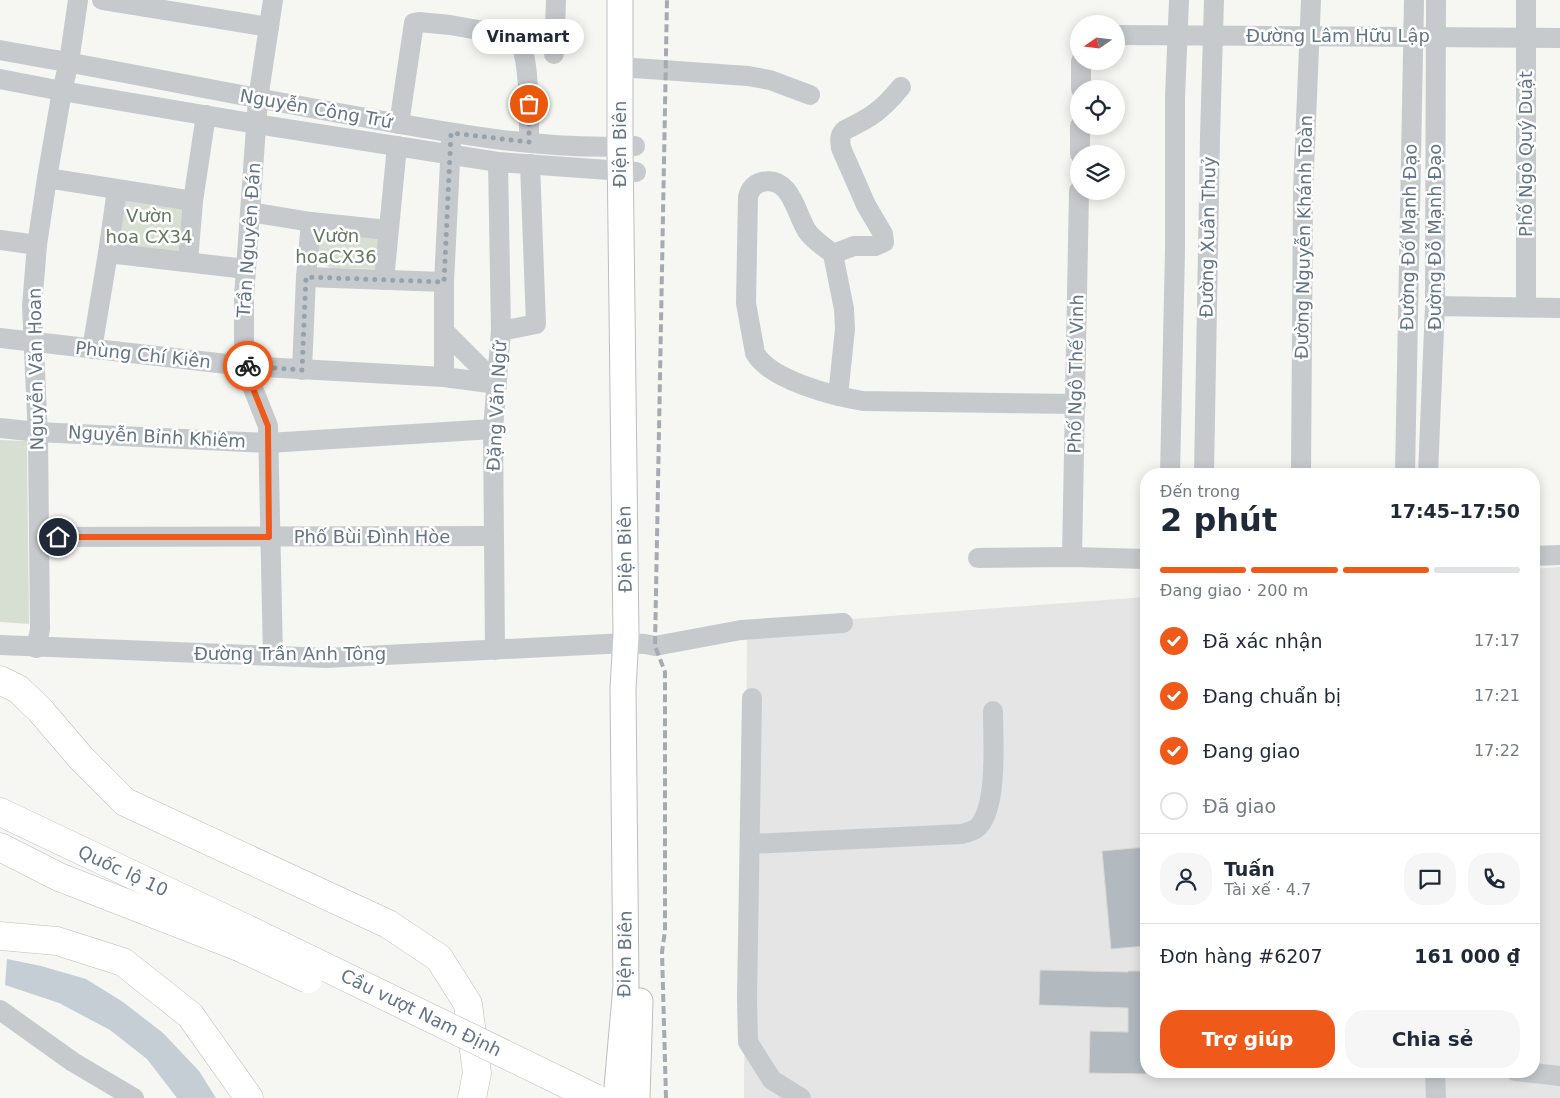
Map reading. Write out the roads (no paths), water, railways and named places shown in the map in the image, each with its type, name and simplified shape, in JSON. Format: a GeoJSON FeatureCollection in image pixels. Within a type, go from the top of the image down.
{"type":"FeatureCollection","features":[{"type":"Feature","properties":{"kind":"highway"},"geometry":{"type":"LineString","coordinates":[[0,680],[18,689],[29,699],[81,758],[125,802],[388,924],[439,958],[468,1004],[477,1073],[472,1098]]}},
{"type":"Feature","properties":{"kind":"highway"},"geometry":{"type":"LineString","coordinates":[[0,801],[72,848]]}},
{"type":"Feature","properties":{"kind":"highway","name":"Quốc lộ 10"},"geometry":{"type":"LineString","coordinates":[[0,812],[244,938]]}},
{"type":"Feature","properties":{"kind":"highway","name":"Quốc lộ 10"},"geometry":{"type":"LineString","coordinates":[[0,847],[60,877],[244,938]]}},
{"type":"Feature","properties":{"kind":"highway"},"geometry":{"type":"LineString","coordinates":[[0,853],[60,877]]}},
{"type":"Feature","properties":{"kind":"highway"},"geometry":{"type":"LineString","coordinates":[[0,936],[57,941],[123,962],[190,1015],[249,1098]]}},
{"type":"Feature","properties":{"kind":"highway","name":"Cầu vượt Nam Định"},"geometry":{"type":"LineString","coordinates":[[244,938],[411,1027],[556,1098]]}},
{"type":"Feature","properties":{"kind":"highway","name":"Cầu vượt Nam Định"},"geometry":{"type":"LineString","coordinates":[[244,938],[594,1098]]}},
{"type":"Feature","properties":{"kind":"main road","name":"Điện Biên"},"geometry":{"type":"LineString","coordinates":[[620,0],[628,158],[633,644],[641,985],[637,1098]]}},
{"type":"Feature","properties":{"kind":"main road","name":"Điện Biên"},"geometry":{"type":"LineString","coordinates":[[628,158],[634,68],[634,0]]}},
{"type":"Feature","properties":{"kind":"main road","name":"Điện Biên"},"geometry":{"type":"LineString","coordinates":[[616,1098],[626,986],[626,814],[623,689],[633,644]]}},
{"type":"Feature","properties":{"kind":"street","name":"Nguyễn Văn Hoan"},"geometry":{"type":"LineString","coordinates":[[36,648],[40,629],[39,537],[32,306],[37,245],[47,178],[69,62],[78,0]]}},
{"type":"Feature","properties":{"kind":"street"},"geometry":{"type":"LineString","coordinates":[[102,0],[269,27]]}},
{"type":"Feature","properties":{"kind":"street","name":"Trần Nguyên Đán"},"geometry":{"type":"LineString","coordinates":[[272,656],[268,426],[244,366],[244,297],[258,99],[273,0]]}},
{"type":"Feature","properties":{"kind":"street"},"geometry":{"type":"LineString","coordinates":[[554,54],[556,0]]}},
{"type":"Feature","properties":{"kind":"street","name":"Đường Xuân Thuỷ"},"geometry":{"type":"LineString","coordinates":[[1170,468],[1175,251],[1175,98],[1179,0]]}},
{"type":"Feature","properties":{"kind":"street","name":"Đường Xuân Thuỷ"},"geometry":{"type":"LineString","coordinates":[[1204,468],[1214,0]]}},
{"type":"Feature","properties":{"kind":"street","name":"Đường Nguyễn Khánh Toàn"},"geometry":{"type":"LineString","coordinates":[[1301,468],[1303,192],[1311,0]]}},
{"type":"Feature","properties":{"kind":"street","name":"Đường Đố Mạnh Đạo"},"geometry":{"type":"LineString","coordinates":[[1405,468],[1414,0]]}},
{"type":"Feature","properties":{"kind":"street","name":"Đường Đỗ Mạnh Đạo"},"geometry":{"type":"LineString","coordinates":[[1428,468],[1436,306],[1436,0]]}},
{"type":"Feature","properties":{"kind":"street","name":"Phố Ngô Quý Duật"},"geometry":{"type":"LineString","coordinates":[[1526,0],[1526,307]]}},
{"type":"Feature","properties":{"kind":"street"},"geometry":{"type":"LineString","coordinates":[[399,124],[414,23],[450,25],[512,36],[520,40],[524,50],[528,95],[529,142]]}},
{"type":"Feature","properties":{"kind":"street","name":"Đường Lâm Hữu Lập"},"geometry":{"type":"LineString","coordinates":[[1125,35],[1560,38]]}},
{"type":"Feature","properties":{"kind":"street","name":"Nguyễn Công Trứ"},"geometry":{"type":"LineString","coordinates":[[0,50],[451,133],[529,142],[628,158]]}},
{"type":"Feature","properties":{"kind":"street"},"geometry":{"type":"LineString","coordinates":[[634,68],[748,76],[770,80],[810,95]]}},
{"type":"Feature","properties":{"kind":"street","name":"Nguyễn Công Trứ"},"geometry":{"type":"LineString","coordinates":[[0,80],[256,124],[498,162],[530,164],[628,158]]}},
{"type":"Feature","properties":{"kind":"street"},"geometry":{"type":"LineString","coordinates":[[834,254],[854,246],[876,246],[884,242],[883,234],[866,205],[841,148],[840,140],[841,133],[874,115],[901,86]]}},
{"type":"Feature","properties":{"kind":"street"},"geometry":{"type":"LineString","coordinates":[[188,262],[193,202],[206,115]]}},
{"type":"Feature","properties":{"kind":"street"},"geometry":{"type":"LineString","coordinates":[[444,377],[444,282],[451,133]]}},
{"type":"Feature","properties":{"kind":"street"},"geometry":{"type":"LineString","coordinates":[[384,280],[397,146]]}},
{"type":"Feature","properties":{"kind":"street","name":"Đặng Văn Ngữ"},"geometry":{"type":"LineString","coordinates":[[495,650],[493,430],[501,331],[498,162]]}},
{"type":"Feature","properties":{"kind":"street"},"geometry":{"type":"LineString","coordinates":[[501,331],[536,324],[530,164]]}},
{"type":"Feature","properties":{"kind":"street"},"geometry":{"type":"LineString","coordinates":[[47,178],[193,202]]}},
{"type":"Feature","properties":{"kind":"street"},"geometry":{"type":"LineString","coordinates":[[838,396],[845,329],[844,309],[834,254],[808,233],[791,195],[781,185],[771,181],[754,185],[749,190],[748,197],[746,303],[755,352],[767,367],[804,385],[838,396],[862,400],[1076,404]]}},
{"type":"Feature","properties":{"kind":"street"},"geometry":{"type":"LineString","coordinates":[[92,349],[117,190]]}},
{"type":"Feature","properties":{"kind":"street","name":"Phố Ngô Thế Vinh"},"geometry":{"type":"LineString","coordinates":[[1072,557],[1079,200]]}},
{"type":"Feature","properties":{"kind":"street"},"geometry":{"type":"LineString","coordinates":[[250,212],[311,222],[388,230]]}},
{"type":"Feature","properties":{"kind":"street"},"geometry":{"type":"LineString","coordinates":[[302,370],[306,277],[311,222]]}},
{"type":"Feature","properties":{"kind":"street"},"geometry":{"type":"LineString","coordinates":[[0,240],[37,245]]}},
{"type":"Feature","properties":{"kind":"street"},"geometry":{"type":"LineString","coordinates":[[108,253],[246,269]]}},
{"type":"Feature","properties":{"kind":"street"},"geometry":{"type":"LineString","coordinates":[[306,277],[444,282]]}},
{"type":"Feature","properties":{"kind":"street"},"geometry":{"type":"LineString","coordinates":[[1436,306],[1560,308]]}},
{"type":"Feature","properties":{"kind":"street"},"geometry":{"type":"LineString","coordinates":[[444,332],[496,384]]}},
{"type":"Feature","properties":{"kind":"street","name":"Phùng Chí Kiên"},"geometry":{"type":"LineString","coordinates":[[0,338],[244,366],[444,377],[496,384]]}},
{"type":"Feature","properties":{"kind":"street","name":"Nguyễn Bỉnh Khiêm"},"geometry":{"type":"LineString","coordinates":[[0,428],[37,432],[268,443],[493,430]]}},
{"type":"Feature","properties":{"kind":"street","name":"Phố Bùi Đình Hòe"},"geometry":{"type":"LineString","coordinates":[[39,537],[494,536]]}},
{"type":"Feature","properties":{"kind":"street"},"geometry":{"type":"LineString","coordinates":[[1540,556],[1560,555]]}},
{"type":"Feature","properties":{"kind":"street"},"geometry":{"type":"LineString","coordinates":[[978,558],[1140,559]]}},
{"type":"Feature","properties":{"kind":"street","name":"Đường Trần Anh Tông"},"geometry":{"type":"LineString","coordinates":[[0,645],[36,648],[326,658],[633,644],[655,646],[741,630],[843,623]]}},
{"type":"Feature","properties":{"kind":"street"},"geometry":{"type":"LineString","coordinates":[[752,698],[748,1042],[772,1080],[801,1098]]}},
{"type":"Feature","properties":{"kind":"street"},"geometry":{"type":"LineString","coordinates":[[750,844],[962,834],[971,832],[978,826],[988,806],[993,773],[993,711]]}},
{"type":"Feature","properties":{"kind":"street"},"geometry":{"type":"LineString","coordinates":[[1,1013],[73,1062],[134,1098]]}},
{"type":"Feature","properties":{"kind":"street"},"geometry":{"type":"LineString","coordinates":[[1540,1074],[1560,1076]]}},
{"type":"Feature","properties":{"kind":"street"},"geometry":{"type":"LineString","coordinates":[[1435,1078],[1436,1098]]}},
{"type":"Feature","properties":{"kind":"railway"},"geometry":{"type":"LineString","coordinates":[[666,1098],[662,952],[665,931],[665,672],[655,646],[667,0]]}},
{"type":"Feature","properties":{"kind":"place","name":"Vinamart"},"geometry":{"type":"Point","coordinates":[529,104]}},
{"type":"Feature","properties":{"kind":"park label","name":"Vườn hoa CX34"},"geometry":{"type":"Point","coordinates":[149,226]}},
{"type":"Feature","properties":{"kind":"park label","name":"Vườn hoaCX36"},"geometry":{"type":"Point","coordinates":[336,246]}}]}
